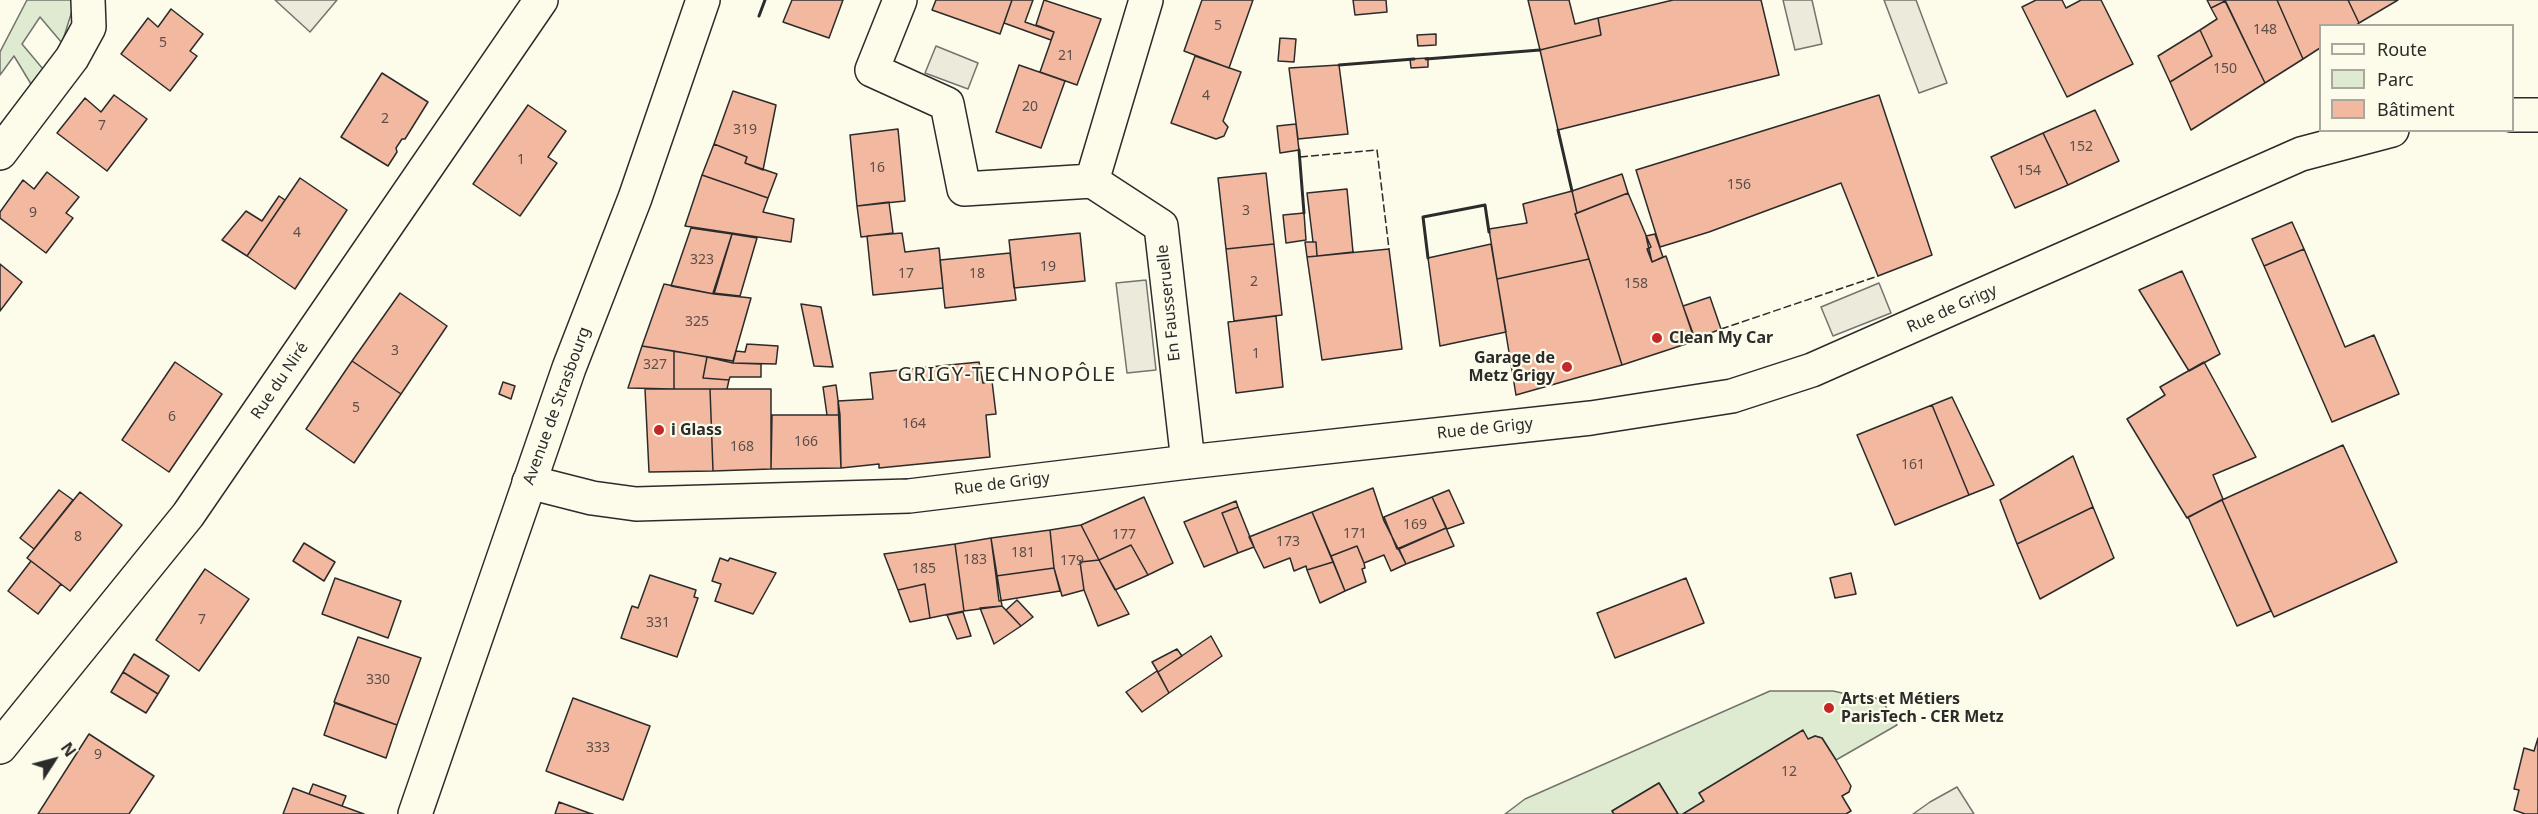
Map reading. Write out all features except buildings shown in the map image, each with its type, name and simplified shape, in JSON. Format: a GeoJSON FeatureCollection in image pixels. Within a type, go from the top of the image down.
{"type":"FeatureCollection","features":[{"type":"Feature","properties":{"kind":"street"},"geometry":{"type":"LineString","coordinates":[[0,153],[72,58],[90,27],[88,0]]}},
{"type":"Feature","properties":{"kind":"street","name":"Rue du Niré"},"geometry":{"type":"LineString","coordinates":[[0,747],[188,515],[541,0]]}},
{"type":"Feature","properties":{"kind":"street","name":"Avenue de Strasbourg"},"geometry":{"type":"LineString","coordinates":[[415,814],[529,482],[635,198],[703,0]]}},
{"type":"Feature","properties":{"kind":"street"},"geometry":{"type":"LineString","coordinates":[[900,0],[872,70],[947,104],[964,189],[1092,181],[1146,0]]}},
{"type":"Feature","properties":{"kind":"street"},"geometry":{"type":"LineString","coordinates":[[2514,115],[2538,115]]}},
{"type":"Feature","properties":{"kind":"street","name":"Rue de Grigy"},"geometry":{"type":"LineString","coordinates":[[529,482],[592,498],[636,504],[909,496],[1188,462],[1591,418],[1732,396],[1812,370],[2301,154],[2384,132]]}},
{"type":"Feature","properties":{"kind":"street","name":"En Fausseruelle"},"geometry":{"type":"LineString","coordinates":[[1092,181],[1161,226],[1188,462]]}},
{"type":"Feature","properties":{"kind":"green space"},"geometry":{"type":"Polygon","coordinates":[[[27,0],[71,0],[72,11],[62,43],[40,17],[22,44],[43,69],[31,84],[14,56],[0,75],[0,52],[27,0]]]}},
{"type":"Feature","properties":{"kind":"green space"},"geometry":{"type":"Polygon","coordinates":[[[1770,691],[1833,691],[1860,697],[1874,697],[1883,702],[1897,725],[1836,760],[1822,738],[1815,736],[1683,814],[1678,814],[1659,783],[1612,811],[1614,814],[1505,814],[1525,799],[1770,691]]]}},
{"type":"Feature","properties":{"kind":"shaded area"},"geometry":{"type":"Polygon","coordinates":[[[275,0],[337,0],[310,32],[275,0]]]}},
{"type":"Feature","properties":{"kind":"shaded area"},"geometry":{"type":"Polygon","coordinates":[[[1783,0],[1812,0],[1822,44],[1795,50],[1783,0]]]}},
{"type":"Feature","properties":{"kind":"shaded area"},"geometry":{"type":"Polygon","coordinates":[[[1884,0],[1916,0],[1947,83],[1919,93],[1884,0]]]}},
{"type":"Feature","properties":{"kind":"shaded area"},"geometry":{"type":"Polygon","coordinates":[[[936,46],[978,63],[968,89],[925,73],[936,46]]]}},
{"type":"Feature","properties":{"kind":"shaded area"},"geometry":{"type":"Polygon","coordinates":[[[1146,280],[1156,370],[1127,373],[1116,283],[1146,280]]]}},
{"type":"Feature","properties":{"kind":"shaded area"},"geometry":{"type":"Polygon","coordinates":[[[1879,283],[1891,313],[1833,336],[1821,307],[1879,283]]]}},
{"type":"Feature","properties":{"kind":"shaded area"},"geometry":{"type":"Polygon","coordinates":[[[1957,787],[1974,814],[1913,814],[1930,802],[1957,787]]]}},
{"type":"Feature","properties":{"kind":"fence"},"geometry":{"type":"LineString","coordinates":[[1300,157],[1377,150],[1389,249]]}},
{"type":"Feature","properties":{"kind":"fence"},"geometry":{"type":"LineString","coordinates":[[1721,329],[1878,276]]}},
{"type":"Feature","properties":{"kind":"wall"},"geometry":{"type":"LineString","coordinates":[[759,16],[765,0]]}},
{"type":"Feature","properties":{"kind":"wall"},"geometry":{"type":"LineString","coordinates":[[1426,59],[1540,50]]}},
{"type":"Feature","properties":{"kind":"wall"},"geometry":{"type":"LineString","coordinates":[[1339,65],[1414,59]]}},
{"type":"Feature","properties":{"kind":"wall"},"geometry":{"type":"LineString","coordinates":[[1558,130],[1572,191]]}},
{"type":"Feature","properties":{"kind":"wall"},"geometry":{"type":"LineString","coordinates":[[1299,150],[1304,213]]}},
{"type":"Feature","properties":{"kind":"wall"},"geometry":{"type":"LineString","coordinates":[[1428,258],[1423,217],[1485,205],[1489,232]]}},
{"type":"Feature","properties":{"kind":"place","name":"Clean My Car"},"geometry":{"type":"Point","coordinates":[1657,338]}},
{"type":"Feature","properties":{"kind":"place","name":"Garage de Metz Grigy"},"geometry":{"type":"Point","coordinates":[1567,367]}},
{"type":"Feature","properties":{"kind":"place","name":"i Glass"},"geometry":{"type":"Point","coordinates":[659,430]}},
{"type":"Feature","properties":{"kind":"place","name":"Arts et Métiers ParisTech - CER Metz"},"geometry":{"type":"Point","coordinates":[1829,708]}},
{"type":"Feature","properties":{"kind":"district","name":"GRIGY-TECHNOPÔLE"},"geometry":{"type":"Point","coordinates":[1007,375]}}]}
